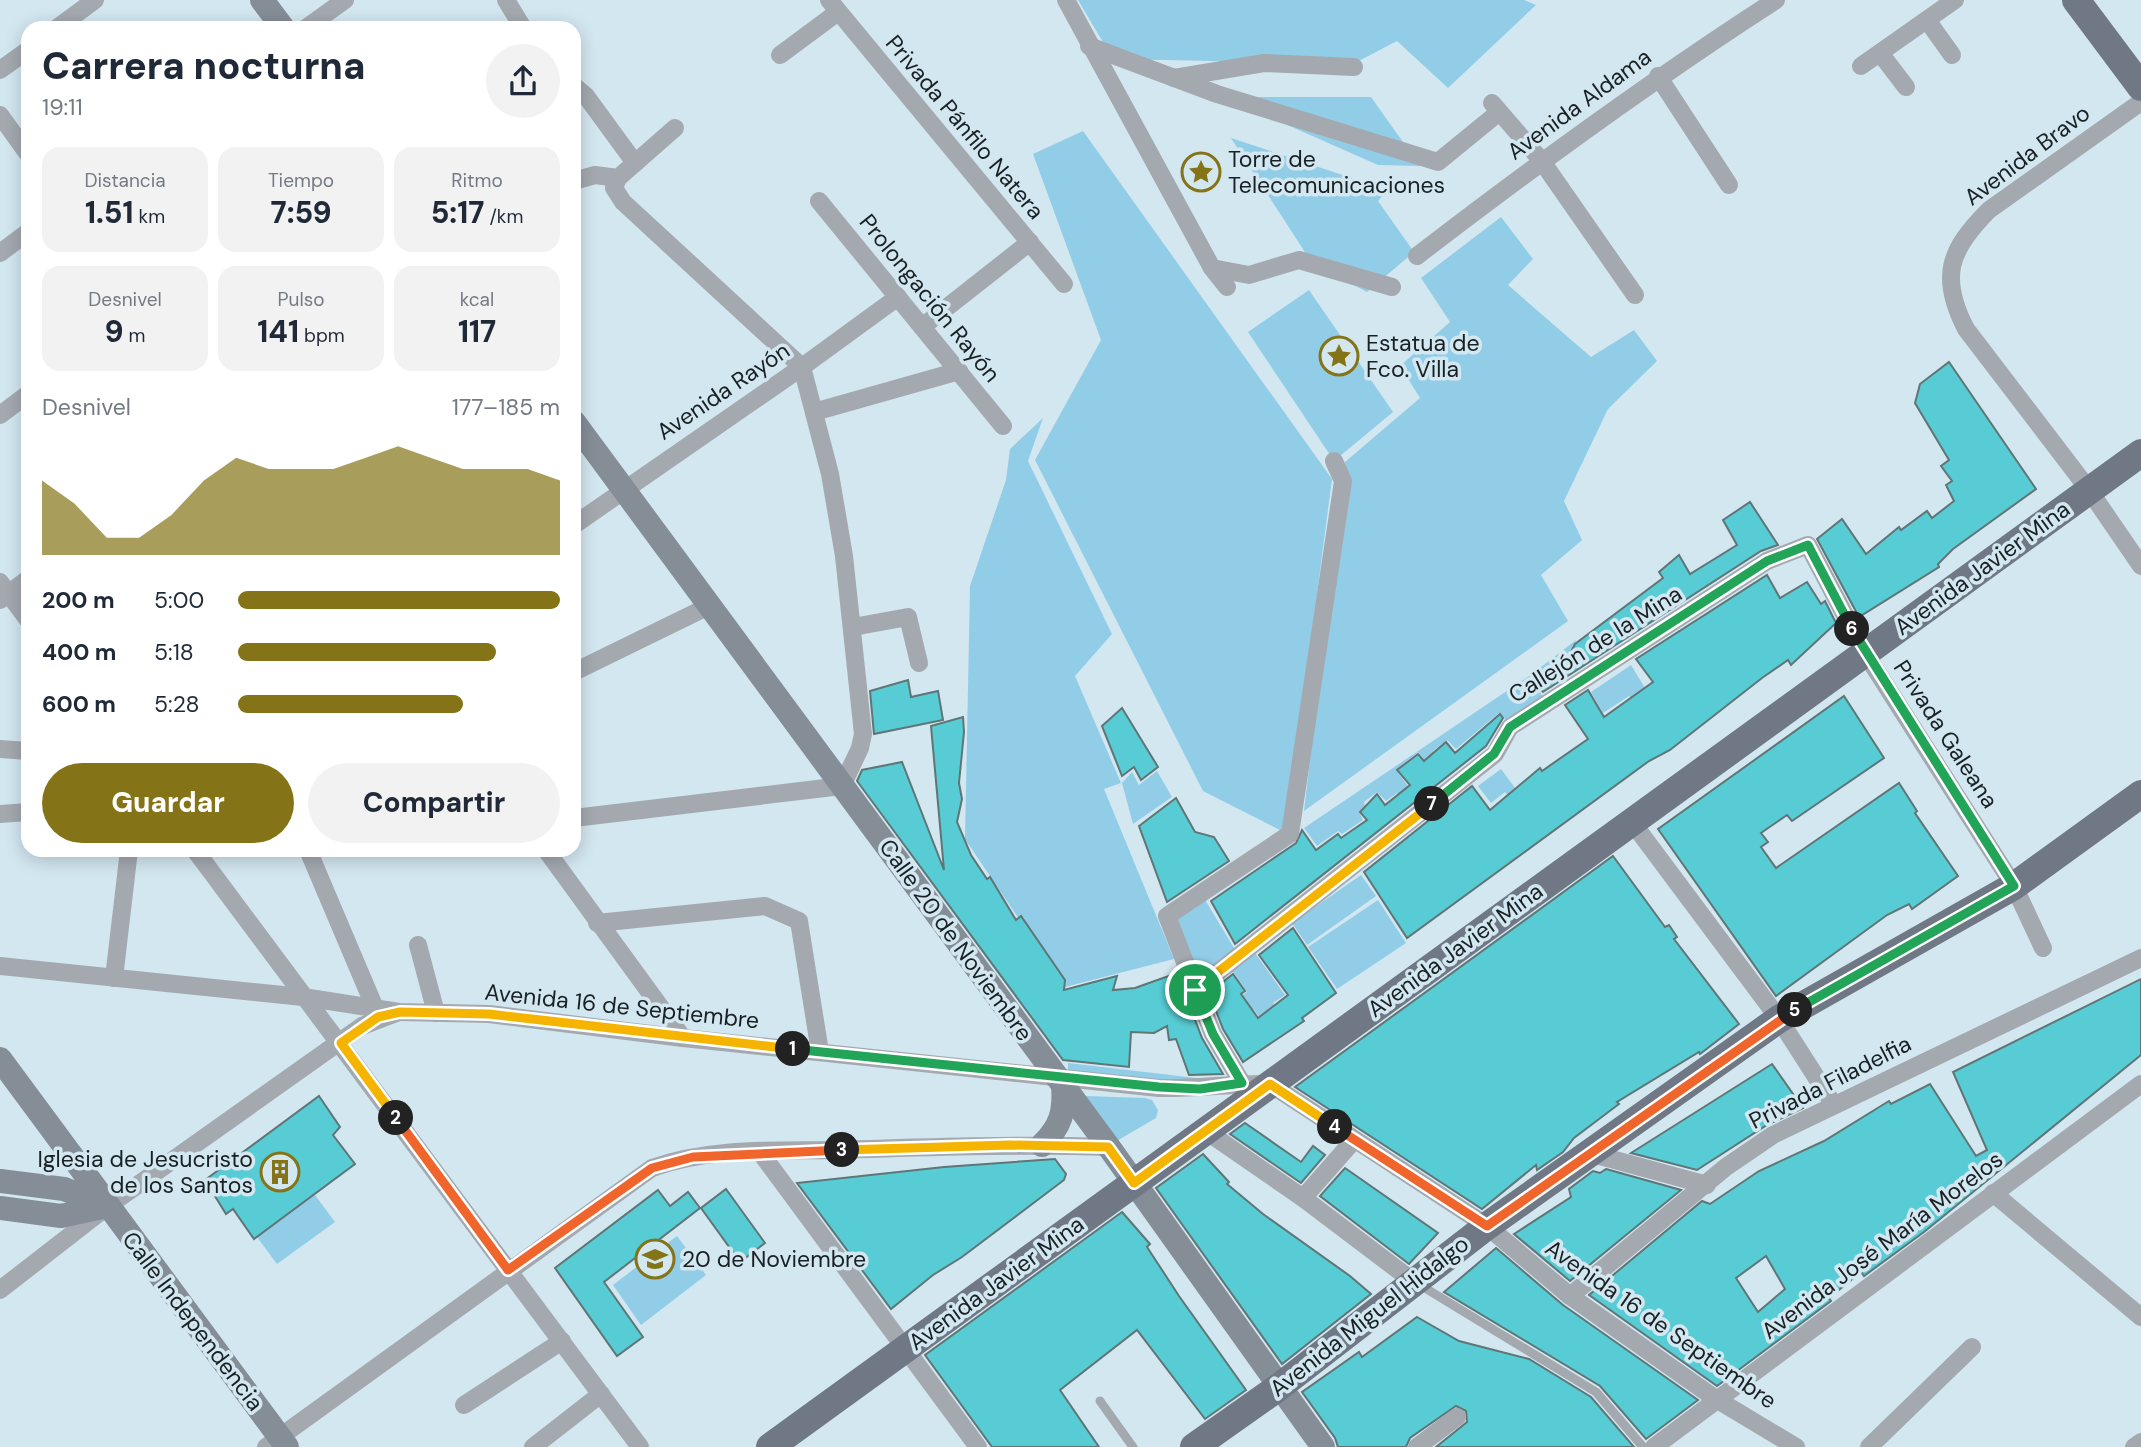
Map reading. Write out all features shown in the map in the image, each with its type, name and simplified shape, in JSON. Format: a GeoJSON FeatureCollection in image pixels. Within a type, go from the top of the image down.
{"type":"FeatureCollection","features":[{"type":"Feature","properties":{"kind":"main road"},"geometry":{"type":"LineString","coordinates":[[262,0],[278,21]]}},
{"type":"Feature","properties":{"kind":"main road"},"geometry":{"type":"LineString","coordinates":[[2077,0],[2141,87]]}},
{"type":"Feature","properties":{"kind":"main road","name":"Calle 20 de Noviembre"},"geometry":{"type":"LineString","coordinates":[[581,432],[1060,1081],[1323,1447]]}},
{"type":"Feature","properties":{"kind":"main road","name":"Avenida Javier Mina"},"geometry":{"type":"LineString","coordinates":[[770,1447],[2141,453]]}},
{"type":"Feature","properties":{"kind":"main road","name":"Avenida Miguel Hidalgo"},"geometry":{"type":"LineString","coordinates":[[1194,1447],[1279,1387],[1487,1226],[1779,1019],[2014,886],[2141,794]]}},
{"type":"Feature","properties":{"kind":"main road","name":"Calle Independencia"},"geometry":{"type":"LineString","coordinates":[[0,1059],[277,1444]]}},
{"type":"Feature","properties":{"kind":"main road"},"geometry":{"type":"LineString","coordinates":[[1042,1145],[1055,1132],[1062,1119],[1060,1081]]}},
{"type":"Feature","properties":{"kind":"main road"},"geometry":{"type":"LineString","coordinates":[[0,1181],[64,1189],[107,1206]]}},
{"type":"Feature","properties":{"kind":"main road"},"geometry":{"type":"LineString","coordinates":[[0,1208],[61,1216],[107,1206]]}},
{"type":"Feature","properties":{"kind":"street"},"geometry":{"type":"LineString","coordinates":[[66,21],[95,0]]}},
{"type":"Feature","properties":{"kind":"street"},"geometry":{"type":"LineString","coordinates":[[316,21],[345,0]]}},
{"type":"Feature","properties":{"kind":"street"},"geometry":{"type":"LineString","coordinates":[[506,0],[519,21]]}},
{"type":"Feature","properties":{"kind":"street"},"geometry":{"type":"LineString","coordinates":[[1066,0],[1212,268],[1227,287]]}},
{"type":"Feature","properties":{"kind":"street","name":"Avenida Aldama"},"geometry":{"type":"LineString","coordinates":[[1417,256],[1541,160],[1658,76],[1776,0]]}},
{"type":"Feature","properties":{"kind":"street"},"geometry":{"type":"LineString","coordinates":[[1861,66],[1955,0]]}},
{"type":"Feature","properties":{"kind":"street"},"geometry":{"type":"LineString","coordinates":[[780,55],[834,6]]}},
{"type":"Feature","properties":{"kind":"street","name":"Privada Pánfilo Natera"},"geometry":{"type":"LineString","coordinates":[[834,6],[1064,284]]}},
{"type":"Feature","properties":{"kind":"street"},"geometry":{"type":"LineString","coordinates":[[1927,20],[1952,55]]}},
{"type":"Feature","properties":{"kind":"street"},"geometry":{"type":"LineString","coordinates":[[1089,46],[1174,78],[1438,162],[1495,108],[1541,160],[1635,295]]}},
{"type":"Feature","properties":{"kind":"street"},"geometry":{"type":"LineString","coordinates":[[1880,53],[1906,87]]}},
{"type":"Feature","properties":{"kind":"street"},"geometry":{"type":"LineString","coordinates":[[0,70],[21,55]]}},
{"type":"Feature","properties":{"kind":"street"},"geometry":{"type":"LineString","coordinates":[[1174,78],[1264,63],[1354,67]]}},
{"type":"Feature","properties":{"kind":"street"},"geometry":{"type":"LineString","coordinates":[[1658,76],[1729,186]]}},
{"type":"Feature","properties":{"kind":"street"},"geometry":{"type":"LineString","coordinates":[[581,92],[635,163]]}},
{"type":"Feature","properties":{"kind":"street","name":"Avenida Bravo"},"geometry":{"type":"LineString","coordinates":[[2089,490],[1966,329],[1953,305],[1949,281],[1954,260],[1971,228],[1989,210],[2141,102]]}},
{"type":"Feature","properties":{"kind":"street"},"geometry":{"type":"LineString","coordinates":[[0,115],[21,144]]}},
{"type":"Feature","properties":{"kind":"street"},"geometry":{"type":"LineString","coordinates":[[581,817],[842,786],[860,748],[863,734],[853,627],[830,474],[802,367],[623,202],[614,187],[618,178],[675,128]]}},
{"type":"Feature","properties":{"kind":"street"},"geometry":{"type":"LineString","coordinates":[[581,179],[595,175],[618,178]]}},
{"type":"Feature","properties":{"kind":"street","name":"Prolongación Rayón"},"geometry":{"type":"LineString","coordinates":[[819,201],[1003,426]]}},
{"type":"Feature","properties":{"kind":"street"},"geometry":{"type":"LineString","coordinates":[[0,253],[21,237]]}},
{"type":"Feature","properties":{"kind":"street"},"geometry":{"type":"LineString","coordinates":[[922,327],[1030,242]]}},
{"type":"Feature","properties":{"kind":"street"},"geometry":{"type":"LineString","coordinates":[[1212,268],[1249,275],[1299,260],[1392,287]]}},
{"type":"Feature","properties":{"kind":"street","name":"Avenida Rayón"},"geometry":{"type":"LineString","coordinates":[[581,519],[802,367],[898,297]]}},
{"type":"Feature","properties":{"kind":"street"},"geometry":{"type":"LineString","coordinates":[[814,412],[959,371]]}},
{"type":"Feature","properties":{"kind":"street"},"geometry":{"type":"LineString","coordinates":[[0,415],[21,399]]}},
{"type":"Feature","properties":{"kind":"street"},"geometry":{"type":"LineString","coordinates":[[1242,1083],[1213,1034],[1167,916],[1290,834],[1343,481],[1334,461]]}},
{"type":"Feature","properties":{"kind":"street"},"geometry":{"type":"LineString","coordinates":[[2089,490],[2141,566]]}},
{"type":"Feature","properties":{"kind":"street","name":"Privada Galeana"},"geometry":{"type":"LineString","coordinates":[[1808,545],[1865,653],[2014,886],[2043,948]]}},
{"type":"Feature","properties":{"kind":"street","name":"Callejón de la Mina"},"geometry":{"type":"LineString","coordinates":[[1195,990],[1494,754],[1510,727],[1767,561],[1808,545]]}},
{"type":"Feature","properties":{"kind":"street"},"geometry":{"type":"LineString","coordinates":[[21,583],[3,592],[21,612]]}},
{"type":"Feature","properties":{"kind":"street"},"geometry":{"type":"LineString","coordinates":[[581,669],[709,606]]}},
{"type":"Feature","properties":{"kind":"street"},"geometry":{"type":"LineString","coordinates":[[853,627],[908,617],[919,663]]}},
{"type":"Feature","properties":{"kind":"street"},"geometry":{"type":"LineString","coordinates":[[0,749],[21,750]]}},
{"type":"Feature","properties":{"kind":"street"},"geometry":{"type":"LineString","coordinates":[[0,814],[21,812]]}},
{"type":"Feature","properties":{"kind":"street"},"geometry":{"type":"LineString","coordinates":[[1632,822],[1779,1019],[1834,1105]]}},
{"type":"Feature","properties":{"kind":"street"},"geometry":{"type":"LineString","coordinates":[[114,978],[128,857]]}},
{"type":"Feature","properties":{"kind":"street"},"geometry":{"type":"LineString","coordinates":[[200,857],[640,1447]]}},
{"type":"Feature","properties":{"kind":"street"},"geometry":{"type":"LineString","coordinates":[[311,857],[375,1008]]}},
{"type":"Feature","properties":{"kind":"street"},"geometry":{"type":"LineString","coordinates":[[551,857],[683,1038]]}},
{"type":"Feature","properties":{"kind":"street"},"geometry":{"type":"LineString","coordinates":[[597,923],[765,906],[799,921],[820,1052]]}},
{"type":"Feature","properties":{"kind":"street"},"geometry":{"type":"LineString","coordinates":[[418,945],[436,1013]]}},
{"type":"Feature","properties":{"kind":"street","name":"Privada Filadelfia"},"geometry":{"type":"LineString","coordinates":[[1570,1296],[1726,1167],[1773,1135],[2141,958]]}},
{"type":"Feature","properties":{"kind":"street","name":"Avenida 16 de Septiembre"},"geometry":{"type":"LineString","coordinates":[[0,966],[303,996],[400,1012],[489,1014],[1060,1081],[1200,1089],[1242,1083],[1270,1084],[1487,1226],[1570,1296],[1716,1399],[1796,1447]]}},
{"type":"Feature","properties":{"kind":"street"},"geometry":{"type":"LineString","coordinates":[[0,1290],[107,1206],[378,1017],[400,1012]]}},
{"type":"Feature","properties":{"kind":"street","name":"Avenida José María Morelos"},"geometry":{"type":"LineString","coordinates":[[1662,1445],[1716,1399],[2141,1084]]}},
{"type":"Feature","properties":{"kind":"street"},"geometry":{"type":"LineString","coordinates":[[1206,1131],[1303,1198],[1414,1282]]}},
{"type":"Feature","properties":{"kind":"street"},"geometry":{"type":"LineString","coordinates":[[1303,1198],[1354,1140]]}},
{"type":"Feature","properties":{"kind":"street"},"geometry":{"type":"LineString","coordinates":[[277,1444],[508,1270],[652,1168],[693,1157],[760,1152],[1042,1145],[1108,1147]]}},
{"type":"Feature","properties":{"kind":"street"},"geometry":{"type":"LineString","coordinates":[[760,1152],[978,1447]]}},
{"type":"Feature","properties":{"kind":"street"},"geometry":{"type":"LineString","coordinates":[[1589,1153],[1707,1185]]}},
{"type":"Feature","properties":{"kind":"street"},"geometry":{"type":"LineString","coordinates":[[1993,1193],[2141,1317]]}},
{"type":"Feature","properties":{"kind":"street"},"geometry":{"type":"LineString","coordinates":[[464,1405],[562,1341]]}},
{"type":"Feature","properties":{"kind":"street"},"geometry":{"type":"LineString","coordinates":[[1868,1447],[1972,1347]]}},
{"type":"Feature","properties":{"kind":"street"},"geometry":{"type":"LineString","coordinates":[[533,1447],[601,1394]]}},
{"type":"Feature","properties":{"kind":"street"},"geometry":{"type":"LineString","coordinates":[[1417,1447],[1457,1417]]}},
{"type":"Feature","properties":{"kind":"street"},"geometry":{"type":"LineString","coordinates":[[2134,1447],[2141,1442]]}},
{"type":"Feature","properties":{"kind":"lane"},"geometry":{"type":"LineString","coordinates":[[1414,1282],[1596,1392],[1643,1447]]}},
{"type":"Feature","properties":{"kind":"lane"},"geometry":{"type":"LineString","coordinates":[[1100,1401],[1133,1447]]}},
{"type":"Feature","properties":{"kind":"shaded area"},"geometry":{"type":"Polygon","coordinates":[[[1078,0],[1524,0],[1536,5],[1448,88],[1397,41],[1353,64],[1113,59],[1078,0]]]}},
{"type":"Feature","properties":{"kind":"shaded area"},"geometry":{"type":"Polygon","coordinates":[[[1224,97],[1371,97],[1420,166],[1378,165],[1224,97]]]}},
{"type":"Feature","properties":{"kind":"shaded area"},"geometry":{"type":"Polygon","coordinates":[[[1083,131],[1332,479],[1286,833],[1203,791],[1035,460],[1101,340],[1033,154],[1083,131]]]}},
{"type":"Feature","properties":{"kind":"shaded area"},"geometry":{"type":"Polygon","coordinates":[[[1231,138],[1388,190],[1378,201],[1414,252],[1367,292],[1312,263],[1231,138]]]}},
{"type":"Feature","properties":{"kind":"shaded area"},"geometry":{"type":"Polygon","coordinates":[[[1501,217],[1533,259],[1508,285],[1591,357],[1634,330],[1657,361],[1608,409],[1564,501],[1582,540],[1541,575],[1568,621],[1304,811],[1345,462],[1420,398],[1400,366],[1450,322],[1421,278],[1501,217]]]}},
{"type":"Feature","properties":{"kind":"shaded area"},"geometry":{"type":"Polygon","coordinates":[[[1309,290],[1393,412],[1334,461],[1248,332],[1309,290]]]}},
{"type":"Feature","properties":{"kind":"shaded area"},"geometry":{"type":"Polygon","coordinates":[[[1043,418],[1028,461],[1112,634],[1075,676],[1121,783],[1104,789],[1174,959],[1065,987],[965,839],[970,586],[1006,480],[1010,449],[1043,418]]]}},
{"type":"Feature","properties":{"kind":"shaded area"},"geometry":{"type":"Polygon","coordinates":[[[1576,640],[1571,654],[1533,681],[1548,705],[1513,728],[1499,713],[1456,749],[1447,740],[1433,751],[1448,769],[1440,778],[1418,752],[1396,770],[1411,790],[1401,798],[1397,793],[1386,801],[1377,792],[1364,802],[1365,807],[1359,812],[1363,820],[1342,834],[1338,831],[1317,846],[1304,828],[1532,674],[1576,640]]]}},
{"type":"Feature","properties":{"kind":"shaded area"},"geometry":{"type":"Polygon","coordinates":[[[1631,665],[1653,701],[1640,710],[1629,696],[1603,713],[1591,692],[1631,665]]]}},
{"type":"Feature","properties":{"kind":"shaded area"},"geometry":{"type":"Polygon","coordinates":[[[1501,769],[1521,796],[1513,802],[1505,792],[1491,803],[1478,786],[1501,769]]]}},
{"type":"Feature","properties":{"kind":"shaded area"},"geometry":{"type":"Polygon","coordinates":[[[1157,771],[1172,797],[1133,824],[1122,783],[1132,772],[1139,785],[1157,771]]]}},
{"type":"Feature","properties":{"kind":"shaded area"},"geometry":{"type":"Polygon","coordinates":[[[1361,875],[1376,896],[1307,945],[1292,923],[1361,875]]]}},
{"type":"Feature","properties":{"kind":"shaded area"},"geometry":{"type":"Polygon","coordinates":[[[1204,898],[1237,953],[1196,985],[1171,918],[1204,898]]]}},
{"type":"Feature","properties":{"kind":"shaded area"},"geometry":{"type":"Polygon","coordinates":[[[1378,900],[1406,943],[1337,989],[1308,947],[1378,900]]]}},
{"type":"Feature","properties":{"kind":"shaded area"},"geometry":{"type":"Polygon","coordinates":[[[1255,953],[1285,995],[1273,1003],[1276,1008],[1261,1019],[1254,1010],[1241,1018],[1231,1003],[1247,992],[1232,970],[1255,953]]]}},
{"type":"Feature","properties":{"kind":"shaded area"},"geometry":{"type":"Polygon","coordinates":[[[1068,1063],[1222,1081],[1068,1079],[1068,1063]]]}},
{"type":"Feature","properties":{"kind":"shaded area"},"geometry":{"type":"Polygon","coordinates":[[[1086,1096],[1152,1100],[1158,1110],[1156,1118],[1115,1142],[1086,1096]]]}},
{"type":"Feature","properties":{"kind":"shaded area"},"geometry":{"type":"Polygon","coordinates":[[[315,1195],[335,1222],[277,1264],[257,1237],[315,1195]]]}},
{"type":"Feature","properties":{"kind":"shaded area"},"geometry":{"type":"Polygon","coordinates":[[[677,1236],[706,1275],[641,1325],[613,1285],[677,1236]]]}},
{"type":"Feature","properties":{"kind":"building"},"geometry":{"type":"Polygon","coordinates":[[[1949,362],[2036,489],[1953,549],[1938,564],[1939,567],[1859,617],[1817,539],[1842,519],[1866,554],[1899,527],[1901,530],[1927,511],[1932,518],[1954,501],[1946,485],[1952,481],[1941,466],[1949,460],[1915,403],[1920,384],[1949,362]]]}},
{"type":"Feature","properties":{"kind":"building"},"geometry":{"type":"Polygon","coordinates":[[[1750,502],[1778,545],[1761,551],[1543,692],[1532,678],[1569,656],[1575,644],[1663,578],[1659,572],[1679,555],[1690,574],[1737,545],[1723,520],[1750,502]]]}},
{"type":"Feature","properties":{"kind":"building"},"geometry":{"type":"Polygon","coordinates":[[[1767,575],[1780,598],[1807,582],[1821,604],[1825,601],[1836,623],[1791,665],[1788,660],[1762,678],[1670,750],[1649,761],[1407,938],[1364,872],[1472,786],[1490,810],[1540,768],[1542,771],[1588,739],[1565,705],[1588,690],[1604,717],[1653,682],[1636,659],[1767,575]]]}},
{"type":"Feature","properties":{"kind":"building"},"geometry":{"type":"Polygon","coordinates":[[[908,680],[911,697],[938,691],[943,720],[874,734],[870,691],[908,680]]]}},
{"type":"Feature","properties":{"kind":"building"},"geometry":{"type":"Polygon","coordinates":[[[1844,696],[1884,758],[1792,821],[1787,815],[1761,833],[1768,842],[1761,847],[1776,868],[1899,783],[1917,811],[1915,813],[1958,876],[1912,909],[1909,904],[1887,915],[1776,996],[1658,829],[1844,696]]]}},
{"type":"Feature","properties":{"kind":"building"},"geometry":{"type":"Polygon","coordinates":[[[1122,708],[1158,767],[1141,780],[1134,767],[1122,776],[1102,726],[1122,708]]]}},
{"type":"Feature","properties":{"kind":"building"},"geometry":{"type":"Polygon","coordinates":[[[1500,714],[1503,718],[1486,746],[1235,944],[1211,901],[1296,843],[1302,830],[1316,850],[1338,834],[1341,838],[1367,820],[1360,812],[1377,794],[1385,805],[1410,785],[1397,770],[1418,754],[1424,761],[1446,742],[1455,753],[1500,714]]]}},
{"type":"Feature","properties":{"kind":"building"},"geometry":{"type":"Polygon","coordinates":[[[963,717],[959,783],[962,799],[957,822],[971,855],[987,879],[990,877],[1016,920],[1021,916],[1065,980],[1064,990],[1117,976],[1113,990],[1135,988],[1177,973],[1202,1038],[1223,1074],[1189,1075],[1176,1039],[1169,1040],[1167,1026],[1154,1033],[1131,1032],[1129,1067],[1063,1060],[857,781],[862,770],[902,762],[944,870],[931,726],[963,717]]]}},
{"type":"Feature","properties":{"kind":"building"},"geometry":{"type":"Polygon","coordinates":[[[1176,798],[1195,832],[1214,837],[1229,861],[1167,902],[1139,826],[1176,798]]]}},
{"type":"Feature","properties":{"kind":"building"},"geometry":{"type":"Polygon","coordinates":[[[1613,856],[1665,927],[1669,925],[1677,937],[1674,939],[1739,1024],[1700,1054],[1699,1052],[1617,1102],[1619,1104],[1574,1138],[1563,1152],[1537,1170],[1536,1165],[1482,1209],[1295,1087],[1613,856]]]}},
{"type":"Feature","properties":{"kind":"building"},"geometry":{"type":"Polygon","coordinates":[[[1293,928],[1336,993],[1302,1018],[1304,1021],[1243,1062],[1223,1029],[1209,993],[1233,974],[1245,991],[1241,994],[1258,1018],[1288,995],[1259,955],[1293,928]]]}},
{"type":"Feature","properties":{"kind":"building"},"geometry":{"type":"Polygon","coordinates":[[[2141,979],[2141,1055],[1924,1232],[1864,1276],[1861,1272],[1829,1298],[1831,1301],[1717,1386],[1589,1295],[1702,1201],[1710,1204],[1759,1171],[1824,1141],[1889,1101],[1891,1104],[1930,1084],[1976,1156],[1987,1150],[1953,1072],[2141,979]],[[1766,1256],[1736,1278],[1758,1312],[1785,1289],[1766,1256]]]}},
{"type":"Feature","properties":{"kind":"building"},"geometry":{"type":"Polygon","coordinates":[[[1772,1064],[1803,1108],[1767,1125],[1697,1170],[1631,1153],[1772,1064]]]}},
{"type":"Feature","properties":{"kind":"building","name":"Iglesia de Jesucristo de los Santos"},"geometry":{"type":"Polygon","coordinates":[[[319,1096],[340,1127],[333,1135],[355,1164],[254,1239],[233,1209],[226,1214],[205,1180],[319,1096]]]}},
{"type":"Feature","properties":{"kind":"building"},"geometry":{"type":"Polygon","coordinates":[[[1245,1123],[1301,1162],[1313,1146],[1325,1155],[1301,1183],[1230,1134],[1245,1123]]]}},
{"type":"Feature","properties":{"kind":"building"},"geometry":{"type":"Polygon","coordinates":[[[1203,1154],[1229,1182],[1227,1184],[1263,1214],[1371,1294],[1282,1364],[1156,1188],[1203,1154]]]}},
{"type":"Feature","properties":{"kind":"building"},"geometry":{"type":"Polygon","coordinates":[[[1055,1159],[1066,1174],[1064,1180],[962,1257],[933,1275],[891,1309],[797,1183],[944,1167],[1055,1159]]]}},
{"type":"Feature","properties":{"kind":"building"},"geometry":{"type":"Polygon","coordinates":[[[1345,1168],[1438,1233],[1409,1264],[1320,1196],[1345,1168]]]}},
{"type":"Feature","properties":{"kind":"building"},"geometry":{"type":"Polygon","coordinates":[[[1606,1169],[1681,1190],[1570,1281],[1514,1234],[1571,1197],[1569,1189],[1593,1171],[1600,1173],[1606,1169]]]}},
{"type":"Feature","properties":{"kind":"building"},"geometry":{"type":"Polygon","coordinates":[[[726,1189],[765,1243],[740,1262],[701,1208],[726,1189]]]}},
{"type":"Feature","properties":{"kind":"building"},"geometry":{"type":"Polygon","coordinates":[[[658,1190],[670,1206],[688,1192],[700,1208],[604,1282],[643,1337],[617,1356],[555,1268],[658,1190]]]}},
{"type":"Feature","properties":{"kind":"building"},"geometry":{"type":"Polygon","coordinates":[[[1122,1212],[1150,1244],[1147,1247],[1179,1296],[1246,1390],[1205,1419],[1137,1330],[1060,1390],[1099,1447],[992,1447],[925,1355],[1122,1212]]]}},
{"type":"Feature","properties":{"kind":"building"},"geometry":{"type":"Polygon","coordinates":[[[1496,1248],[1563,1305],[1698,1400],[1646,1439],[1600,1386],[1444,1292],[1496,1248]]]}},
{"type":"Feature","properties":{"kind":"building"},"geometry":{"type":"Polygon","coordinates":[[[1417,1317],[1459,1341],[1529,1359],[1591,1397],[1634,1447],[1436,1447],[1467,1422],[1466,1411],[1456,1406],[1410,1438],[1406,1447],[1338,1447],[1335,1438],[1302,1392],[1359,1352],[1362,1357],[1417,1317]]]}},
{"type":"Feature","properties":{"kind":"place","name":"Torre de Telecomunicaciones"},"geometry":{"type":"Point","coordinates":[1201,172]}},
{"type":"Feature","properties":{"kind":"place","name":"Estatua de Fco. Villa"},"geometry":{"type":"Point","coordinates":[1339,356]}},
{"type":"Feature","properties":{"kind":"place","name":"Iglesia de Jesucristo de los Santos"},"geometry":{"type":"Point","coordinates":[280,1172]}},
{"type":"Feature","properties":{"kind":"place","name":"20 de Noviembre"},"geometry":{"type":"Point","coordinates":[655,1259]}},
{"type":"Feature","properties":{"kind":"route"},"geometry":{"type":"LineString","coordinates":[[1808,545],[1865,653],[2014,886],[1779,1019],[1487,1226],[1270,1084],[1134,1183],[1108,1147],[1010,1145],[760,1152],[671,1161],[633,1179],[508,1270],[341,1043],[378,1017],[400,1012],[489,1014],[683,1038],[1104,1082],[1200,1089],[1242,1083],[1213,1034],[1195,990],[1494,754],[1510,727],[1662,632],[1767,561],[1808,545]]}}]}
